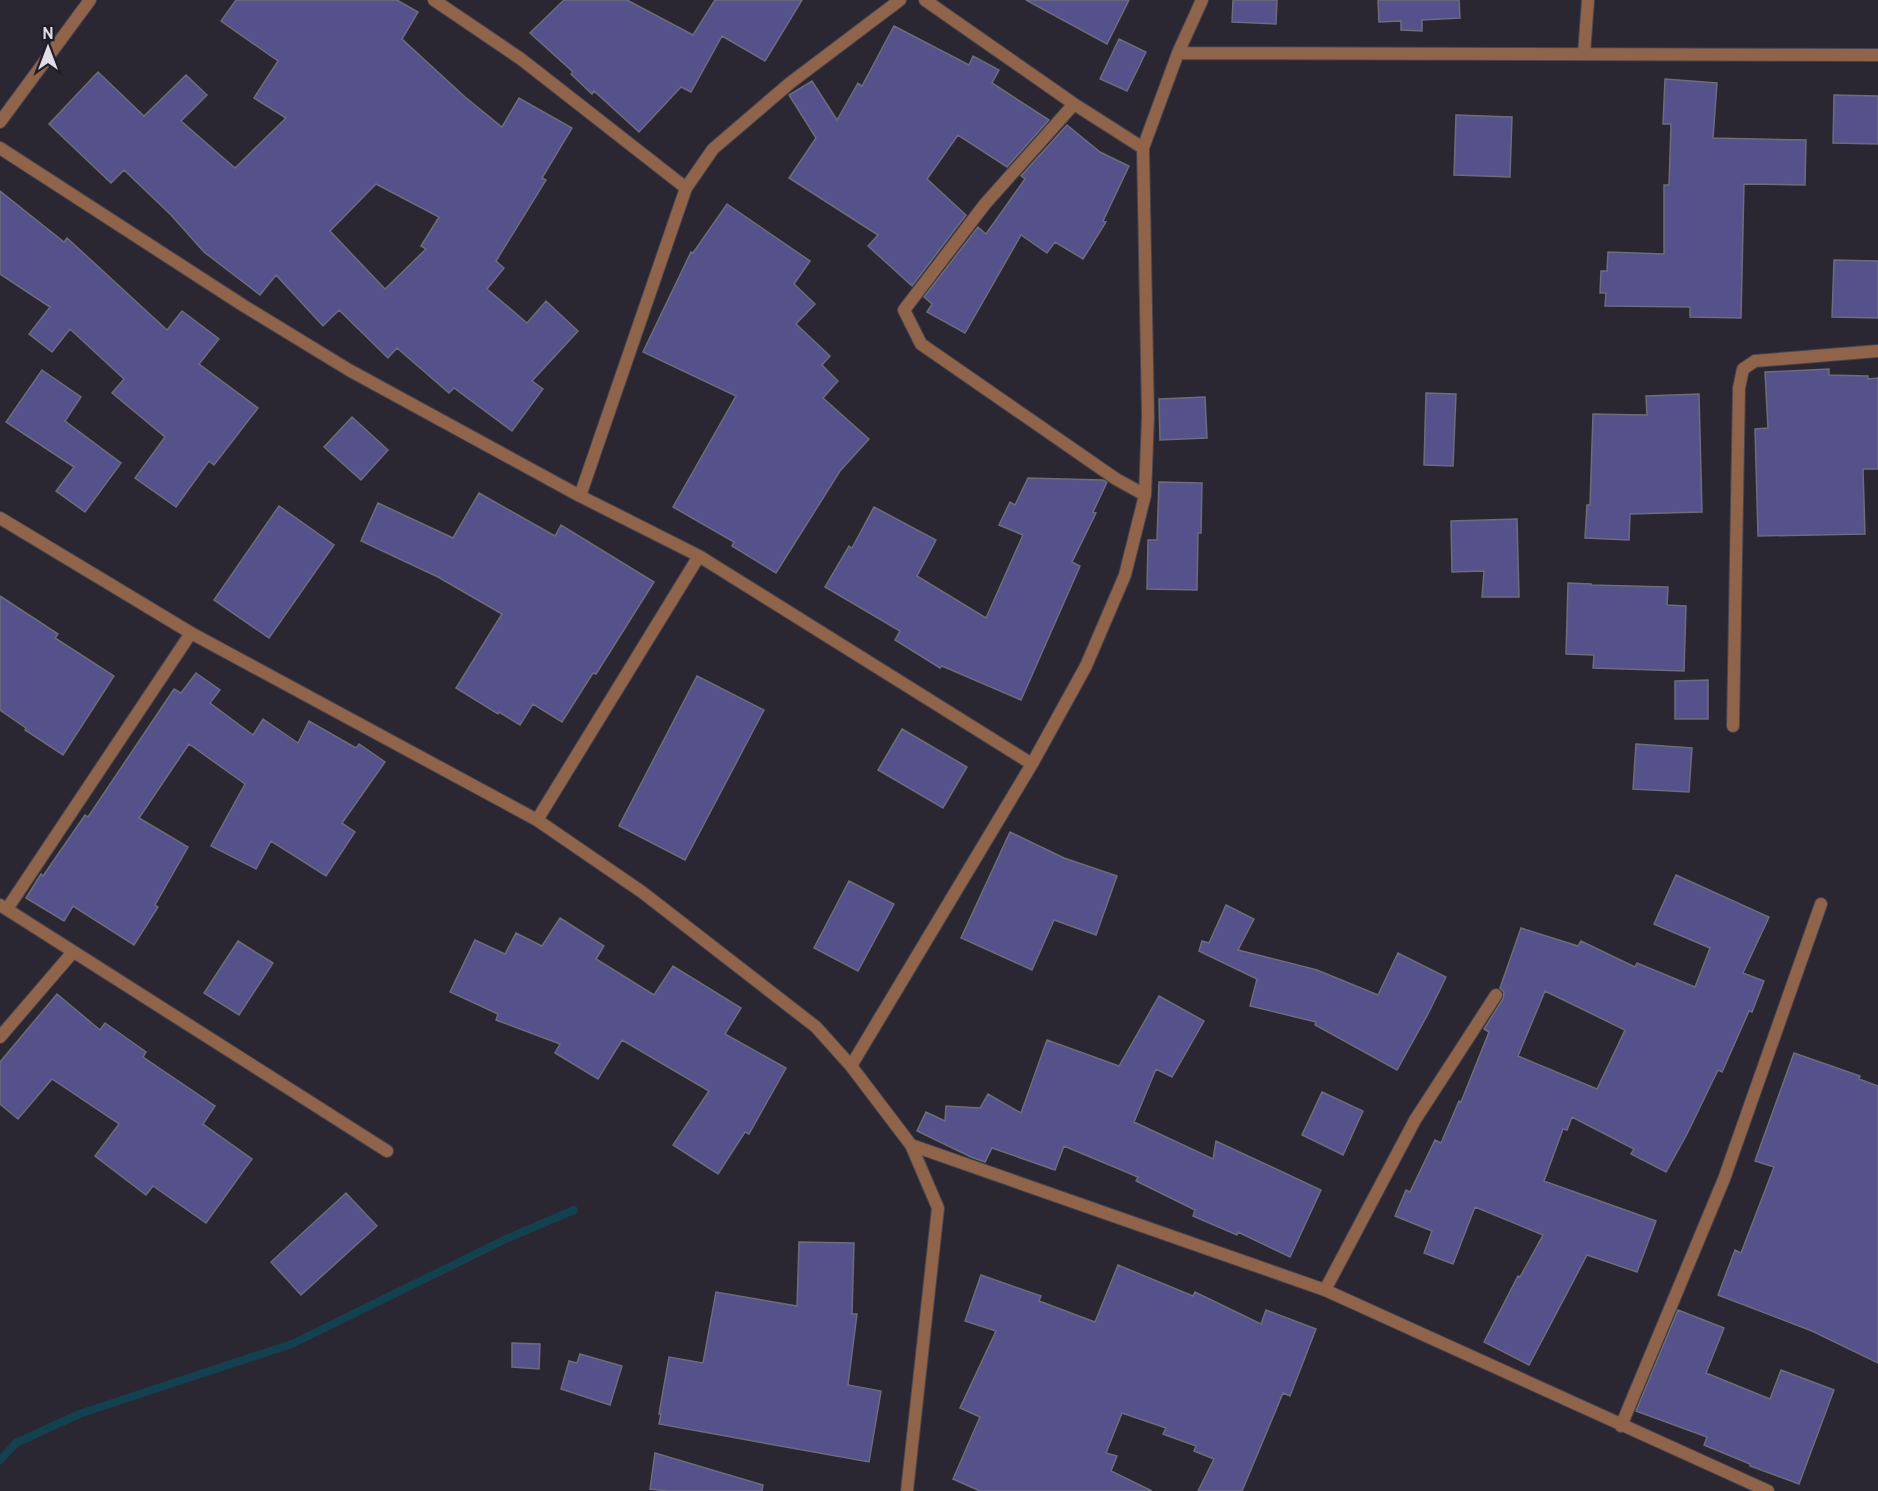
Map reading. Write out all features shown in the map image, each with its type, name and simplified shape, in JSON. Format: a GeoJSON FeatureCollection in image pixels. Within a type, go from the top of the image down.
{"type":"FeatureCollection","features":[{"type":"Feature","properties":{"kind":"street"},"geometry":{"type":"LineString","coordinates":[[0,122],[90,0]]}},
{"type":"Feature","properties":{"kind":"street"},"geometry":{"type":"LineString","coordinates":[[434,0],[521,59],[686,188]]}},
{"type":"Feature","properties":{"kind":"street"},"geometry":{"type":"LineString","coordinates":[[580,496],[686,188],[713,149],[790,83],[900,0]]}},
{"type":"Feature","properties":{"kind":"street"},"geometry":{"type":"LineString","coordinates":[[925,0],[1074,104],[1143,148]]}},
{"type":"Feature","properties":{"kind":"street"},"geometry":{"type":"LineString","coordinates":[[851,1065],[1032,764],[1086,666],[1125,575],[1145,495],[1148,417],[1143,148],[1178,53],[1202,0]]}},
{"type":"Feature","properties":{"kind":"street"},"geometry":{"type":"LineString","coordinates":[[1584,54],[1588,0]]}},
{"type":"Feature","properties":{"kind":"street"},"geometry":{"type":"LineString","coordinates":[[1178,53],[1878,55]]}},
{"type":"Feature","properties":{"kind":"street"},"geometry":{"type":"LineString","coordinates":[[1074,104],[985,204],[904,310],[921,344],[1116,479],[1145,495]]}},
{"type":"Feature","properties":{"kind":"street"},"geometry":{"type":"LineString","coordinates":[[0,148],[244,306],[339,364],[580,496],[699,556],[1032,764]]}},
{"type":"Feature","properties":{"kind":"street"},"geometry":{"type":"LineString","coordinates":[[1733,726],[1739,388],[1743,369],[1755,361],[1878,351]]}},
{"type":"Feature","properties":{"kind":"street"},"geometry":{"type":"LineString","coordinates":[[0,518],[191,633],[537,820],[642,892],[816,1027],[851,1065],[911,1144],[938,1208],[907,1491]]}},
{"type":"Feature","properties":{"kind":"street"},"geometry":{"type":"LineString","coordinates":[[537,820],[699,556]]}},
{"type":"Feature","properties":{"kind":"street"},"geometry":{"type":"LineString","coordinates":[[191,633],[4,907],[387,1151]]}},
{"type":"Feature","properties":{"kind":"street"},"geometry":{"type":"LineString","coordinates":[[1622,1426],[1724,1179],[1821,904]]}},
{"type":"Feature","properties":{"kind":"street"},"geometry":{"type":"LineString","coordinates":[[0,1036],[73,952]]}},
{"type":"Feature","properties":{"kind":"street"},"geometry":{"type":"LineString","coordinates":[[1325,1290],[1415,1120],[1496,995]]}},
{"type":"Feature","properties":{"kind":"street"},"geometry":{"type":"LineString","coordinates":[[911,1144],[1325,1290],[1768,1491]]}},
{"type":"Feature","properties":{"kind":"building"},"geometry":{"type":"Polygon","coordinates":[[[236,0],[397,0],[418,12],[402,39],[465,97],[502,127],[519,98],[572,128],[542,178],[546,180],[496,261],[504,268],[487,289],[527,323],[546,301],[578,331],[532,381],[543,389],[512,431],[454,388],[449,393],[397,348],[388,358],[339,310],[323,326],[276,275],[260,295],[204,252],[171,215],[124,170],[111,183],[49,124],[98,72],[144,116],[186,75],[207,95],[181,121],[235,168],[286,118],[254,98],[278,61],[221,21],[236,0]],[[376,184],[330,231],[385,289],[426,249],[421,246],[439,217],[376,184]]]}},
{"type":"Feature","properties":{"kind":"building"},"geometry":{"type":"Polygon","coordinates":[[[564,0],[627,0],[693,35],[715,0],[802,0],[765,61],[722,36],[691,92],[681,87],[639,132],[594,91],[592,94],[571,74],[573,72],[530,33],[564,0]]]}},
{"type":"Feature","properties":{"kind":"building"},"geometry":{"type":"Polygon","coordinates":[[[1026,0],[1129,0],[1107,44],[1026,0]]]}},
{"type":"Feature","properties":{"kind":"building"},"geometry":{"type":"Polygon","coordinates":[[[1233,0],[1277,0],[1276,24],[1232,22],[1233,0]]]}},
{"type":"Feature","properties":{"kind":"building"},"geometry":{"type":"Polygon","coordinates":[[[1378,0],[1459,0],[1460,18],[1422,20],[1422,31],[1401,30],[1401,21],[1379,22],[1378,0]]]}},
{"type":"Feature","properties":{"kind":"building"},"geometry":{"type":"Polygon","coordinates":[[[894,26],[969,65],[973,56],[999,70],[992,83],[1049,120],[1007,167],[958,135],[927,179],[966,215],[912,286],[868,246],[878,235],[789,178],[816,138],[789,95],[812,81],[837,120],[858,83],[862,86],[894,26]]]}},
{"type":"Feature","properties":{"kind":"building"},"geometry":{"type":"Polygon","coordinates":[[[1119,39],[1146,52],[1127,91],[1100,79],[1119,39]]]}},
{"type":"Feature","properties":{"kind":"building"},"geometry":{"type":"Polygon","coordinates":[[[1665,79],[1717,83],[1713,138],[1806,140],[1805,185],[1744,184],[1741,318],[1690,317],[1690,307],[1605,306],[1606,293],[1600,293],[1601,271],[1607,271],[1608,252],[1664,254],[1664,185],[1669,185],[1671,124],[1663,124],[1665,79]]]}},
{"type":"Feature","properties":{"kind":"building"},"geometry":{"type":"Polygon","coordinates":[[[1834,95],[1878,96],[1878,144],[1833,143],[1834,95]]]}},
{"type":"Feature","properties":{"kind":"building"},"geometry":{"type":"Polygon","coordinates":[[[1456,115],[1512,117],[1510,177],[1454,175],[1456,115]]]}},
{"type":"Feature","properties":{"kind":"building"},"geometry":{"type":"Polygon","coordinates":[[[1067,125],[1100,152],[1129,166],[1103,221],[1106,222],[1083,259],[1055,242],[1047,253],[1021,235],[965,333],[927,312],[932,304],[924,297],[978,227],[986,234],[1025,179],[1021,176],[1067,125]]]}},
{"type":"Feature","properties":{"kind":"building"},"geometry":{"type":"Polygon","coordinates":[[[0,191],[64,242],[67,238],[167,330],[182,311],[219,339],[199,364],[258,408],[214,465],[209,461],[176,507],[135,478],[165,437],[112,393],[124,379],[70,329],[52,352],[29,334],[50,307],[0,274],[0,191]]]}},
{"type":"Feature","properties":{"kind":"building"},"geometry":{"type":"Polygon","coordinates":[[[727,204],[810,261],[794,284],[815,304],[796,324],[830,356],[822,365],[838,381],[823,398],[869,439],[840,471],[776,573],[732,546],[734,542],[673,507],[736,396],[643,352],[691,252],[693,253],[727,204]]]}},
{"type":"Feature","properties":{"kind":"building"},"geometry":{"type":"Polygon","coordinates":[[[1834,260],[1878,261],[1878,318],[1832,317],[1834,260]]]}},
{"type":"Feature","properties":{"kind":"building"},"geometry":{"type":"Polygon","coordinates":[[[1829,369],[1829,375],[1878,378],[1878,469],[1863,469],[1865,534],[1758,536],[1755,429],[1768,428],[1765,372],[1829,369]]]}},
{"type":"Feature","properties":{"kind":"building"},"geometry":{"type":"Polygon","coordinates":[[[42,370],[81,397],[65,421],[121,463],[85,512],[56,491],[74,467],[6,422],[42,370]]]}},
{"type":"Feature","properties":{"kind":"building"},"geometry":{"type":"Polygon","coordinates":[[[1426,393],[1456,394],[1453,466],[1424,465],[1426,393]]]}},
{"type":"Feature","properties":{"kind":"building"},"geometry":{"type":"Polygon","coordinates":[[[1699,394],[1702,512],[1630,514],[1629,540],[1585,538],[1587,505],[1590,505],[1593,414],[1647,415],[1646,396],[1699,394]]]}},
{"type":"Feature","properties":{"kind":"building"},"geometry":{"type":"Polygon","coordinates":[[[1205,397],[1207,438],[1160,440],[1159,399],[1205,397]]]}},
{"type":"Feature","properties":{"kind":"building"},"geometry":{"type":"Polygon","coordinates":[[[352,417],[388,450],[361,480],[324,447],[352,417]]]}},
{"type":"Feature","properties":{"kind":"building"},"geometry":{"type":"Polygon","coordinates":[[[1028,478],[1107,482],[1093,512],[1096,513],[1072,562],[1080,566],[1021,700],[942,666],[940,668],[895,640],[900,631],[825,587],[849,546],[852,548],[874,507],[936,540],[917,576],[986,618],[1023,535],[999,525],[1010,502],[1015,505],[1028,478]]]}},
{"type":"Feature","properties":{"kind":"building"},"geometry":{"type":"Polygon","coordinates":[[[1159,482],[1202,483],[1197,590],[1147,589],[1148,540],[1157,540],[1159,482]]]}},
{"type":"Feature","properties":{"kind":"building"},"geometry":{"type":"Polygon","coordinates":[[[479,493],[555,536],[561,525],[654,582],[596,674],[593,673],[562,722],[533,704],[520,725],[456,688],[502,614],[438,577],[361,541],[378,503],[453,538],[479,493]]]}},
{"type":"Feature","properties":{"kind":"building"},"geometry":{"type":"Polygon","coordinates":[[[279,506],[334,545],[269,638],[214,600],[279,506]]]}},
{"type":"Feature","properties":{"kind":"building"},"geometry":{"type":"Polygon","coordinates":[[[1517,519],[1519,597],[1482,597],[1484,571],[1452,572],[1451,521],[1517,519]]]}},
{"type":"Feature","properties":{"kind":"building"},"geometry":{"type":"Polygon","coordinates":[[[1568,583],[1668,587],[1667,605],[1686,606],[1684,671],[1593,668],[1594,655],[1566,654],[1568,583]]]}},
{"type":"Feature","properties":{"kind":"building"},"geometry":{"type":"Polygon","coordinates":[[[0,596],[58,634],[55,638],[114,676],[63,755],[0,710],[0,596]]]}},
{"type":"Feature","properties":{"kind":"building"},"geometry":{"type":"Polygon","coordinates":[[[196,673],[220,690],[210,703],[253,735],[263,719],[298,743],[309,721],[356,748],[359,744],[385,762],[342,823],[355,832],[326,876],[271,841],[256,869],[211,846],[245,784],[189,744],[139,818],[188,847],[155,905],[158,907],[134,945],[73,906],[64,921],[26,898],[85,815],[88,817],[174,689],[181,693],[196,673]]]}},
{"type":"Feature","properties":{"kind":"building"},"geometry":{"type":"Polygon","coordinates":[[[697,676],[764,710],[685,860],[619,826],[697,676]]]}},
{"type":"Feature","properties":{"kind":"building"},"geometry":{"type":"Polygon","coordinates":[[[1708,680],[1708,719],[1675,719],[1675,681],[1708,680]]]}},
{"type":"Feature","properties":{"kind":"building"},"geometry":{"type":"Polygon","coordinates":[[[902,729],[967,767],[943,808],[878,770],[902,729]]]}},
{"type":"Feature","properties":{"kind":"building"},"geometry":{"type":"Polygon","coordinates":[[[1636,744],[1692,748],[1689,792],[1633,789],[1636,744]]]}},
{"type":"Feature","properties":{"kind":"building"},"geometry":{"type":"Polygon","coordinates":[[[1010,832],[1064,858],[1117,876],[1096,935],[1054,920],[1032,970],[961,938],[1010,832]]]}},
{"type":"Feature","properties":{"kind":"building"},"geometry":{"type":"Polygon","coordinates":[[[1676,875],[1769,917],[1743,973],[1764,981],[1752,1012],[1749,1011],[1722,1072],[1718,1070],[1666,1172],[1631,1154],[1634,1149],[1572,1117],[1567,1130],[1563,1129],[1544,1181],[1656,1221],[1637,1272],[1587,1255],[1529,1365],[1484,1342],[1518,1276],[1520,1277],[1543,1235],[1475,1207],[1453,1264],[1424,1253],[1432,1231],[1395,1216],[1406,1190],[1410,1192],[1435,1140],[1441,1143],[1459,1101],[1461,1102],[1489,1032],[1484,1029],[1503,999],[1504,992],[1500,988],[1521,928],[1578,946],[1581,941],[1635,967],[1637,963],[1695,987],[1710,948],[1654,924],[1676,875]],[[1545,991],[1518,1056],[1597,1089],[1625,1030],[1545,991]]]}},
{"type":"Feature","properties":{"kind":"building"},"geometry":{"type":"Polygon","coordinates":[[[849,881],[894,904],[858,971],[814,948],[849,881]]]}},
{"type":"Feature","properties":{"kind":"building"},"geometry":{"type":"Polygon","coordinates":[[[1226,905],[1254,919],[1238,950],[1317,970],[1378,995],[1398,953],[1446,977],[1397,1070],[1315,1025],[1316,1022],[1250,1006],[1257,979],[1199,951],[1202,941],[1209,943],[1226,905]]]}},
{"type":"Feature","properties":{"kind":"building"},"geometry":{"type":"Polygon","coordinates":[[[560,918],[604,946],[596,959],[654,995],[673,966],[741,1008],[725,1034],[786,1068],[749,1134],[745,1132],[718,1174],[673,1145],[709,1091],[622,1040],[598,1079],[555,1053],[560,1044],[496,1020],[498,1014],[450,992],[475,940],[505,954],[516,933],[542,946],[560,918]]]}},
{"type":"Feature","properties":{"kind":"building"},"geometry":{"type":"Polygon","coordinates":[[[238,941],[273,963],[239,1015],[204,993],[238,941]]]}},
{"type":"Feature","properties":{"kind":"building"},"geometry":{"type":"Polygon","coordinates":[[[57,994],[100,1030],[105,1023],[146,1052],[143,1057],[215,1106],[203,1124],[252,1159],[206,1223],[153,1186],[146,1195],[95,1156],[119,1124],[52,1079],[18,1119],[0,1104],[0,1062],[57,994]]]}},
{"type":"Feature","properties":{"kind":"building"},"geometry":{"type":"Polygon","coordinates":[[[1159,996],[1204,1021],[1172,1077],[1156,1069],[1134,1122],[1213,1159],[1216,1141],[1321,1190],[1290,1257],[1238,1232],[1237,1235],[1193,1216],[1195,1210],[1136,1181],[1138,1177],[1064,1146],[1055,1170],[992,1148],[985,1162],[917,1131],[926,1112],[945,1121],[946,1106],[980,1108],[988,1094],[1021,1113],[1047,1040],[1119,1066],[1159,996]]]}},
{"type":"Feature","properties":{"kind":"building"},"geometry":{"type":"Polygon","coordinates":[[[1794,1053],[1860,1076],[1859,1079],[1878,1086],[1878,1363],[1812,1331],[1718,1295],[1735,1250],[1741,1253],[1774,1167],[1755,1161],[1794,1053]]]}},
{"type":"Feature","properties":{"kind":"building"},"geometry":{"type":"Polygon","coordinates":[[[1322,1092],[1363,1111],[1343,1155],[1302,1135],[1322,1092]]]}},
{"type":"Feature","properties":{"kind":"building"},"geometry":{"type":"Polygon","coordinates":[[[346,1193],[377,1226],[301,1295],[271,1262],[346,1193]]]}},
{"type":"Feature","properties":{"kind":"building"},"geometry":{"type":"Polygon","coordinates":[[[799,1242],[854,1243],[852,1314],[857,1314],[848,1385],[881,1391],[869,1462],[659,1424],[669,1357],[703,1363],[716,1292],[797,1306],[799,1242]]]}},
{"type":"Feature","properties":{"kind":"building"},"geometry":{"type":"Polygon","coordinates":[[[1118,1265],[1193,1296],[1195,1292],[1261,1324],[1266,1310],[1316,1329],[1290,1396],[1283,1393],[1242,1491],[1198,1491],[1214,1459],[1194,1451],[1196,1446],[1163,1434],[1166,1428],[1122,1413],[1106,1453],[1117,1456],[1111,1471],[1152,1491],[980,1491],[953,1479],[980,1417],[960,1408],[996,1331],[965,1321],[981,1275],[1041,1296],[1039,1301],[1095,1322],[1118,1265]]]}},
{"type":"Feature","properties":{"kind":"building"},"geometry":{"type":"Polygon","coordinates":[[[1678,1310],[1724,1328],[1706,1373],[1770,1399],[1781,1370],[1834,1390],[1799,1484],[1750,1466],[1750,1464],[1704,1445],[1707,1437],[1636,1411],[1678,1310]]]}},
{"type":"Feature","properties":{"kind":"building"},"geometry":{"type":"Polygon","coordinates":[[[512,1343],[540,1344],[539,1369],[512,1367],[512,1343]]]}},
{"type":"Feature","properties":{"kind":"building"},"geometry":{"type":"Polygon","coordinates":[[[580,1354],[622,1366],[610,1405],[561,1389],[569,1361],[577,1363],[580,1354]]]}},
{"type":"Feature","properties":{"kind":"building"},"geometry":{"type":"Polygon","coordinates":[[[655,1453],[763,1485],[762,1491],[650,1489],[655,1453]]]}},
{"type":"Feature","properties":{"kind":"waterway"},"geometry":{"type":"LineString","coordinates":[[0,1460],[16,1443],[79,1414],[292,1344],[506,1239],[574,1210]]}}]}
